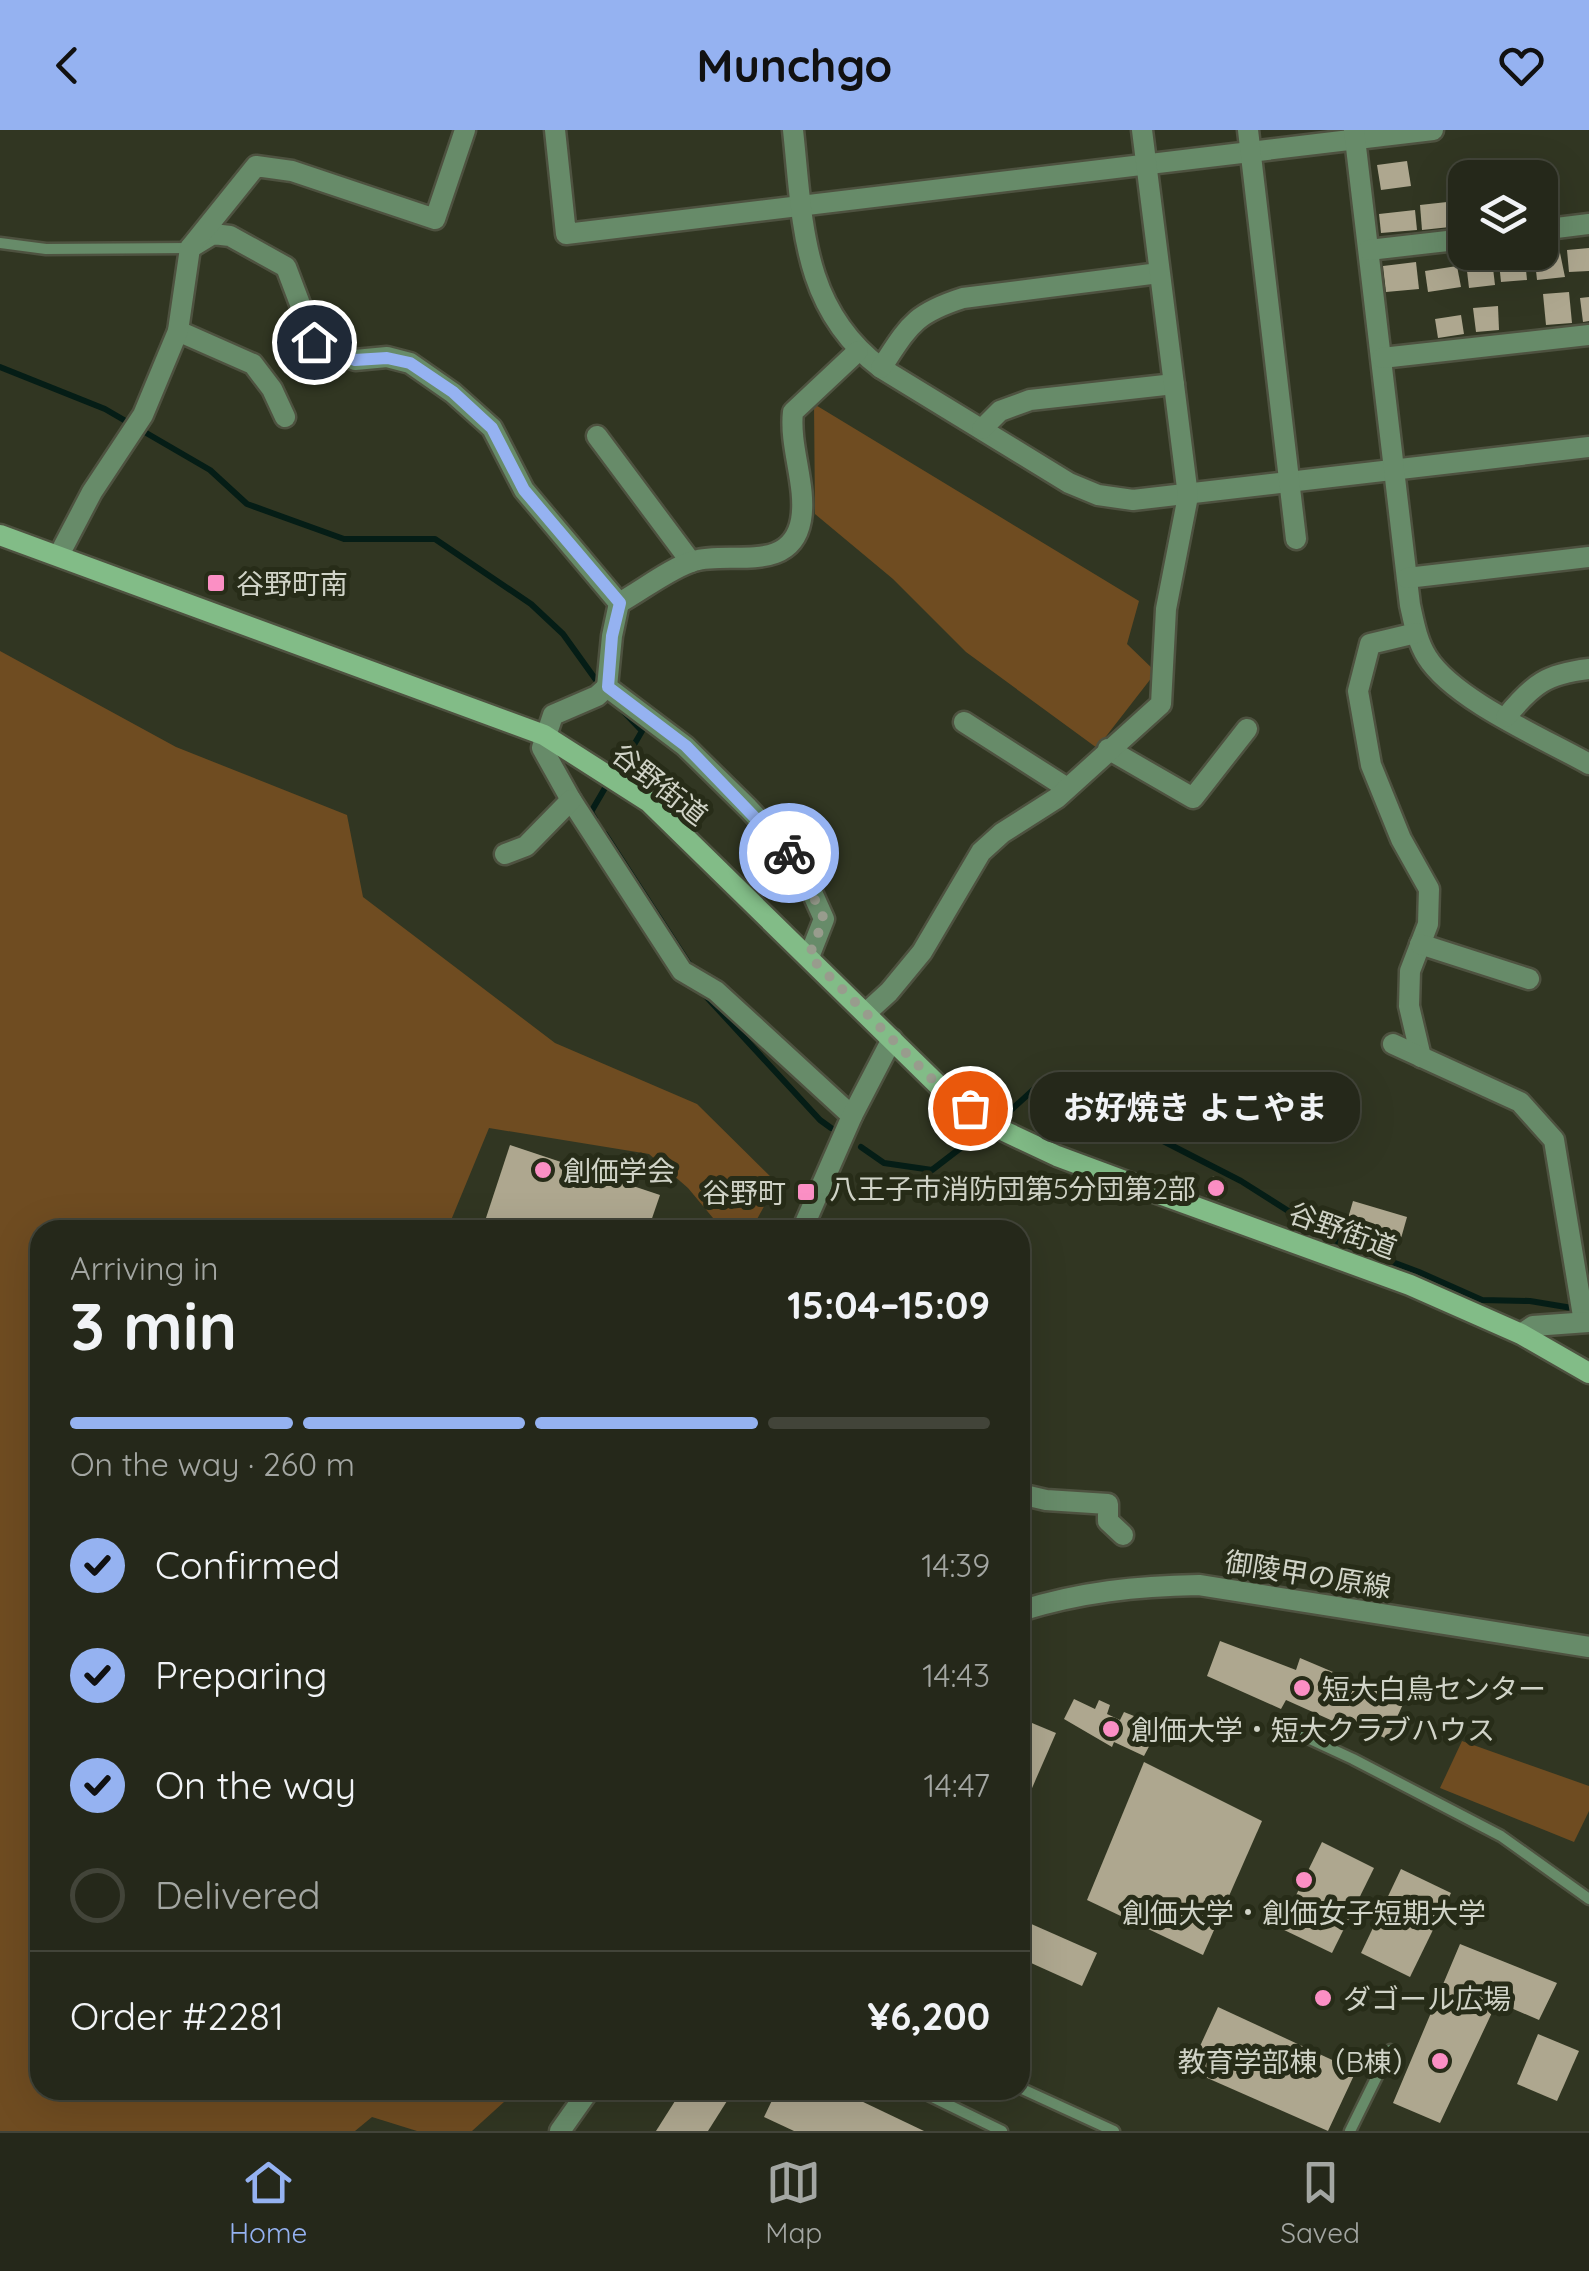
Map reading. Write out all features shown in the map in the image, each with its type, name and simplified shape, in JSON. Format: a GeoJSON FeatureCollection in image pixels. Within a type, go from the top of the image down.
{"type":"FeatureCollection","features":[{"type":"Feature","properties":{"kind":"main road","name":"谷野街道"},"geometry":{"type":"LineString","coordinates":[[0,535],[544,734],[649,802],[939,1086],[970,1108],[1029,1144],[1410,1285],[1522,1334],[1589,1373]]}},
{"type":"Feature","properties":{"kind":"street"},"geometry":{"type":"LineString","coordinates":[[59,556],[142,415],[178,330],[190,248],[256,166],[292,171],[435,218],[466,130]]}},
{"type":"Feature","properties":{"kind":"street"},"geometry":{"type":"LineString","coordinates":[[555,130],[566,234],[1250,154],[1355,134],[1433,130]]}},
{"type":"Feature","properties":{"kind":"street"},"geometry":{"type":"LineString","coordinates":[[793,130],[809,257],[817,284],[841,331],[858,351],[882,368],[1069,484],[1098,495],[1134,500],[1589,447]]}},
{"type":"Feature","properties":{"kind":"street"},"geometry":{"type":"LineString","coordinates":[[866,1013],[922,952],[981,852],[1067,788],[1162,704],[1166,609],[1188,496],[1142,130]]}},
{"type":"Feature","properties":{"kind":"street"},"geometry":{"type":"LineString","coordinates":[[1248,130],[1296,539]]}},
{"type":"Feature","properties":{"kind":"street"},"geometry":{"type":"LineString","coordinates":[[1355,134],[1416,632],[1439,672],[1474,699],[1589,764]]}},
{"type":"Feature","properties":{"kind":"street"},"geometry":{"type":"LineString","coordinates":[[1558,228],[1589,224]]}},
{"type":"Feature","properties":{"kind":"street"},"geometry":{"type":"LineString","coordinates":[[190,248],[213,234],[230,236],[286,268],[314,342],[355,360],[387,358],[410,363],[453,392],[492,428],[524,490],[620,603]]}},
{"type":"Feature","properties":{"kind":"street"},"geometry":{"type":"LineString","coordinates":[[1369,250],[1448,241]]}},
{"type":"Feature","properties":{"kind":"street"},"geometry":{"type":"LineString","coordinates":[[882,368],[910,324],[932,308],[963,298],[1159,273]]}},
{"type":"Feature","properties":{"kind":"street"},"geometry":{"type":"LineString","coordinates":[[178,330],[253,364],[272,389],[284,417]]}},
{"type":"Feature","properties":{"kind":"street"},"geometry":{"type":"LineString","coordinates":[[1382,358],[1589,334]]}},
{"type":"Feature","properties":{"kind":"street"},"geometry":{"type":"LineString","coordinates":[[852,1116],[716,991],[682,971],[571,800],[542,748],[553,715],[597,696],[608,687],[612,636],[620,603],[691,562],[768,557],[788,545],[801,522],[799,476],[790,435],[792,412],[858,351]]}},
{"type":"Feature","properties":{"kind":"street"},"geometry":{"type":"LineString","coordinates":[[982,428],[1000,411],[1030,400],[1174,384]]}},
{"type":"Feature","properties":{"kind":"street"},"geometry":{"type":"LineString","coordinates":[[597,436],[691,562]]}},
{"type":"Feature","properties":{"kind":"street"},"geometry":{"type":"LineString","coordinates":[[1407,578],[1589,557]]}},
{"type":"Feature","properties":{"kind":"street"},"geometry":{"type":"LineString","coordinates":[[1416,632],[1370,644],[1358,690],[1371,764],[1401,839],[1429,888],[1428,924],[1410,971],[1409,1006],[1422,1056]]}},
{"type":"Feature","properties":{"kind":"street"},"geometry":{"type":"LineString","coordinates":[[1506,717],[1543,680],[1589,669]]}},
{"type":"Feature","properties":{"kind":"street"},"geometry":{"type":"LineString","coordinates":[[608,687],[686,746],[798,864],[824,919],[809,956]]}},
{"type":"Feature","properties":{"kind":"street"},"geometry":{"type":"LineString","coordinates":[[964,722],[1067,788]]}},
{"type":"Feature","properties":{"kind":"street"},"geometry":{"type":"LineString","coordinates":[[1108,750],[1193,798],[1247,729]]}},
{"type":"Feature","properties":{"kind":"street"},"geometry":{"type":"LineString","coordinates":[[505,854],[526,846],[571,800]]}},
{"type":"Feature","properties":{"kind":"street"},"geometry":{"type":"LineString","coordinates":[[1420,944],[1528,979]]}},
{"type":"Feature","properties":{"kind":"street"},"geometry":{"type":"LineString","coordinates":[[806,1220],[852,1116],[892,1039]]}},
{"type":"Feature","properties":{"kind":"street"},"geometry":{"type":"LineString","coordinates":[[1393,1044],[1520,1102],[1554,1140],[1585,1316],[1533,1326],[1522,1334]]}},
{"type":"Feature","properties":{"kind":"street"},"geometry":{"type":"LineString","coordinates":[[1030,1496],[1108,1504],[1108,1522],[1123,1536]]}},
{"type":"Feature","properties":{"kind":"street","name":"御陵甲の原線"},"geometry":{"type":"LineString","coordinates":[[1030,1608],[1066,1597],[1134,1586],[1199,1585],[1589,1647]]}},
{"type":"Feature","properties":{"kind":"street"},"geometry":{"type":"LineString","coordinates":[[560,2131],[581,2100]]}},
{"type":"Feature","properties":{"kind":"lane"},"geometry":{"type":"LineString","coordinates":[[0,243],[46,249],[190,248]]}},
{"type":"Feature","properties":{"kind":"lane"},"geometry":{"type":"LineString","coordinates":[[1284,1727],[1353,1758],[1501,1836],[1589,1899]]}},
{"type":"Feature","properties":{"kind":"lane"},"geometry":{"type":"LineString","coordinates":[[1350,2131],[1390,2050]]}},
{"type":"Feature","properties":{"kind":"lane"},"geometry":{"type":"LineString","coordinates":[[1030,2093],[1114,2131]]}},
{"type":"Feature","properties":{"kind":"lane"},"geometry":{"type":"LineString","coordinates":[[938,2100],[1002,2131]]}},
{"type":"Feature","properties":{"kind":"shaded area"},"geometry":{"type":"Polygon","coordinates":[[[814,404],[1139,601],[1127,644],[1156,672],[1097,748],[966,652],[893,579],[815,514],[814,404]]]}},
{"type":"Feature","properties":{"kind":"shaded area"},"geometry":{"type":"Polygon","coordinates":[[[0,651],[176,747],[347,815],[363,897],[555,1043],[697,1104],[777,1183],[757,1220],[715,1220],[688,1188],[649,1154],[489,1128],[451,1220],[30,1220],[30,2100],[506,2100],[472,2131],[417,2131],[372,2117],[355,2131],[0,2131],[0,651]]]}},
{"type":"Feature","properties":{"kind":"shaded area"},"geometry":{"type":"Polygon","coordinates":[[[1462,1741],[1589,1786],[1589,1811],[1574,1842],[1440,1788],[1462,1741]]]}},
{"type":"Feature","properties":{"kind":"building"},"geometry":{"type":"Polygon","coordinates":[[[1407,161],[1411,186],[1381,190],[1377,165],[1407,161]]]}},
{"type":"Feature","properties":{"kind":"building"},"geometry":{"type":"Polygon","coordinates":[[[1447,202],[1448,227],[1422,230],[1420,205],[1447,202]]]}},
{"type":"Feature","properties":{"kind":"building"},"geometry":{"type":"Polygon","coordinates":[[[1415,210],[1417,230],[1381,233],[1379,214],[1415,210]]]}},
{"type":"Feature","properties":{"kind":"building"},"geometry":{"type":"Polygon","coordinates":[[[1558,248],[1565,277],[1537,280],[1536,270],[1558,270],[1558,248]]]}},
{"type":"Feature","properties":{"kind":"building"},"geometry":{"type":"Polygon","coordinates":[[[1589,248],[1589,271],[1569,272],[1567,250],[1589,248]]]}},
{"type":"Feature","properties":{"kind":"building"},"geometry":{"type":"Polygon","coordinates":[[[1416,262],[1419,289],[1386,292],[1383,266],[1416,262]]]}},
{"type":"Feature","properties":{"kind":"building"},"geometry":{"type":"Polygon","coordinates":[[[1458,270],[1461,287],[1428,292],[1425,271],[1458,270]]]}},
{"type":"Feature","properties":{"kind":"building"},"geometry":{"type":"Polygon","coordinates":[[[1493,270],[1495,285],[1469,288],[1467,271],[1493,270]]]}},
{"type":"Feature","properties":{"kind":"building"},"geometry":{"type":"Polygon","coordinates":[[[1500,270],[1526,270],[1527,280],[1501,282],[1500,270]]]}},
{"type":"Feature","properties":{"kind":"building"},"geometry":{"type":"Polygon","coordinates":[[[1569,292],[1572,323],[1546,325],[1543,294],[1569,292]]]}},
{"type":"Feature","properties":{"kind":"building"},"geometry":{"type":"Polygon","coordinates":[[[1589,297],[1589,321],[1583,322],[1580,298],[1589,297]]]}},
{"type":"Feature","properties":{"kind":"building"},"geometry":{"type":"Polygon","coordinates":[[[1498,306],[1499,330],[1476,332],[1473,308],[1498,306]]]}},
{"type":"Feature","properties":{"kind":"building"},"geometry":{"type":"Polygon","coordinates":[[[1461,315],[1464,334],[1438,338],[1435,319],[1461,315]]]}},
{"type":"Feature","properties":{"kind":"building","name":"創価学会"},"geometry":{"type":"Polygon","coordinates":[[[510,1145],[660,1195],[651,1220],[485,1220],[510,1145]]]}},
{"type":"Feature","properties":{"kind":"building","name":"八王子市消防団第5分団第2部"},"geometry":{"type":"Polygon","coordinates":[[[1213,1176],[1226,1181],[1219,1200],[1206,1195],[1213,1176]]]}},
{"type":"Feature","properties":{"kind":"building"},"geometry":{"type":"Polygon","coordinates":[[[1353,1201],[1407,1217],[1400,1242],[1346,1225],[1353,1201]]]}},
{"type":"Feature","properties":{"kind":"building","name":"短大白鳥センター"},"geometry":{"type":"Polygon","coordinates":[[[1220,1641],[1296,1670],[1300,1658],[1404,1702],[1387,1739],[1348,1721],[1344,1726],[1286,1700],[1281,1709],[1207,1676],[1220,1641]]]}},
{"type":"Feature","properties":{"kind":"building","name":"創価大学・短大クラブハウス"},"geometry":{"type":"Polygon","coordinates":[[[1074,1699],[1095,1709],[1099,1700],[1110,1705],[1107,1714],[1120,1720],[1124,1712],[1134,1716],[1131,1725],[1154,1737],[1144,1756],[1114,1742],[1112,1747],[1064,1719],[1074,1699]]]}},
{"type":"Feature","properties":{"kind":"building"},"geometry":{"type":"Polygon","coordinates":[[[1030,1722],[1056,1733],[1030,1793],[1030,1722]]]}},
{"type":"Feature","properties":{"kind":"building"},"geometry":{"type":"Polygon","coordinates":[[[1144,1762],[1262,1821],[1203,1955],[1087,1900],[1144,1762]]]}},
{"type":"Feature","properties":{"kind":"building"},"geometry":{"type":"Polygon","coordinates":[[[1322,1842],[1374,1868],[1332,1953],[1280,1928],[1322,1842]]]}},
{"type":"Feature","properties":{"kind":"building"},"geometry":{"type":"Polygon","coordinates":[[[1401,1869],[1451,1893],[1410,1977],[1361,1953],[1401,1869]]]}},
{"type":"Feature","properties":{"kind":"building"},"geometry":{"type":"Polygon","coordinates":[[[1030,1923],[1097,1953],[1082,1986],[1030,1963],[1030,1923]]]}},
{"type":"Feature","properties":{"kind":"building","name":"教育学部棟（B棟）"},"geometry":{"type":"Polygon","coordinates":[[[1460,1944],[1557,1983],[1539,2020],[1497,2002],[1440,2123],[1393,2103],[1460,1944]]]}},
{"type":"Feature","properties":{"kind":"building"},"geometry":{"type":"Polygon","coordinates":[[[1218,2007],[1356,2071],[1328,2131],[1189,2070],[1218,2007]]]}},
{"type":"Feature","properties":{"kind":"building"},"geometry":{"type":"Polygon","coordinates":[[[1538,2034],[1579,2051],[1557,2101],[1517,2084],[1538,2034]]]}},
{"type":"Feature","properties":{"kind":"building"},"geometry":{"type":"Polygon","coordinates":[[[676,2100],[728,2100],[708,2131],[656,2131],[676,2100]]]}},
{"type":"Feature","properties":{"kind":"building"},"geometry":{"type":"Polygon","coordinates":[[[772,2100],[859,2100],[924,2131],[794,2131],[764,2117],[772,2100]]]}},
{"type":"Feature","properties":{"kind":"waterway"},"geometry":{"type":"LineString","coordinates":[[0,367],[105,409],[210,470],[247,504],[344,539],[435,539],[531,604],[563,634],[596,680]]}},
{"type":"Feature","properties":{"kind":"waterway"},"geometry":{"type":"LineString","coordinates":[[620,708],[642,731],[624,762]]}},
{"type":"Feature","properties":{"kind":"waterway"},"geometry":{"type":"LineString","coordinates":[[595,819],[591,812],[605,788]]}},
{"type":"Feature","properties":{"kind":"waterway"},"geometry":{"type":"LineString","coordinates":[[605,834],[693,970]]}},
{"type":"Feature","properties":{"kind":"waterway"},"geometry":{"type":"LineString","coordinates":[[701,991],[831,1128]]}},
{"type":"Feature","properties":{"kind":"waterway"},"geometry":{"type":"LineString","coordinates":[[1011,1110],[1044,1080],[1241,1181],[1334,1240],[1482,1300],[1530,1301],[1578,1309]]}},
{"type":"Feature","properties":{"kind":"waterway"},"geometry":{"type":"LineString","coordinates":[[861,1147],[884,1163],[932,1170],[971,1140]]}},
{"type":"Feature","properties":{"kind":"way so far"},"geometry":{"type":"LineString","coordinates":[[789,853],[824,919],[809,956],[939,1086],[970,1108]]}},
{"type":"Feature","properties":{"kind":"place","name":"谷野町南"},"geometry":{"type":"Point","coordinates":[216,583]}},
{"type":"Feature","properties":{"kind":"place","name":"お好焼き よこやま"},"geometry":{"type":"Point","coordinates":[970,1108]}},
{"type":"Feature","properties":{"kind":"place","name":"創価学会"},"geometry":{"type":"Point","coordinates":[543,1170]}},
{"type":"Feature","properties":{"kind":"place","name":"八王子市消防団第5分団第2部"},"geometry":{"type":"Point","coordinates":[1216,1188]}},
{"type":"Feature","properties":{"kind":"place","name":"谷野町"},"geometry":{"type":"Point","coordinates":[806,1192]}},
{"type":"Feature","properties":{"kind":"place","name":"短大白鳥センター"},"geometry":{"type":"Point","coordinates":[1302,1688]}},
{"type":"Feature","properties":{"kind":"place","name":"創価大学・短大クラブハウス"},"geometry":{"type":"Point","coordinates":[1111,1729]}},
{"type":"Feature","properties":{"kind":"place","name":"創価大学・創価女子短期大学"},"geometry":{"type":"Point","coordinates":[1304,1880]}},
{"type":"Feature","properties":{"kind":"place","name":"ダゴール広場"},"geometry":{"type":"Point","coordinates":[1323,1998]}},
{"type":"Feature","properties":{"kind":"place","name":"教育学部棟（B棟）"},"geometry":{"type":"Point","coordinates":[1440,2061]}},
{"type":"Feature","properties":{"kind":"route"},"geometry":{"type":"LineString","coordinates":[[314,342],[355,360],[387,358],[410,363],[453,392],[492,428],[524,490],[620,603],[612,636],[608,687],[686,746],[789,853]]}}]}
